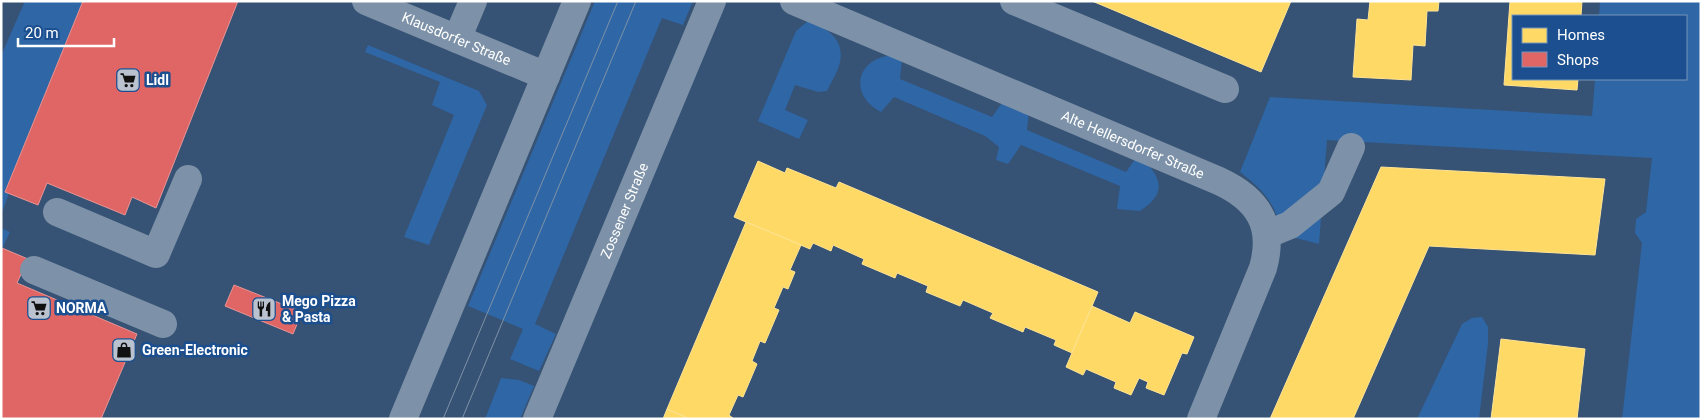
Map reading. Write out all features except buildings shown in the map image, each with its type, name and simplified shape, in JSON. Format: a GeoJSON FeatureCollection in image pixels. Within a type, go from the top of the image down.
{"type":"FeatureCollection","features":[{"type":"Feature","properties":{"kind":"street","name":"Klausdorfer Straße"},"geometry":{"type":"LineString","coordinates":[[366,1],[546,76]]}},
{"type":"Feature","properties":{"kind":"street"},"geometry":{"type":"LineString","coordinates":[[457,39],[472,1]]}},
{"type":"Feature","properties":{"kind":"street"},"geometry":{"type":"LineString","coordinates":[[403,419],[577,1]]}},
{"type":"Feature","properties":{"kind":"street","name":"Zossener Straße"},"geometry":{"type":"LineString","coordinates":[[537,419],[712,1]]}},
{"type":"Feature","properties":{"kind":"street","name":"Alte Hellersdorfer Straße"},"geometry":{"type":"LineString","coordinates":[[794,1],[1224,183],[1252,201],[1268,234]]}},
{"type":"Feature","properties":{"kind":"street"},"geometry":{"type":"LineString","coordinates":[[1014,1],[1225,89]]}},
{"type":"Feature","properties":{"kind":"street"},"geometry":{"type":"LineString","coordinates":[[1201,419],[1263,268],[1268,250],[1268,234],[1290,224],[1331,192],[1351,147]]}},
{"type":"Feature","properties":{"kind":"street"},"geometry":{"type":"LineString","coordinates":[[57,212],[156,254],[188,179]]}},
{"type":"Feature","properties":{"kind":"street"},"geometry":{"type":"LineString","coordinates":[[34,270],[163,324]]}},
{"type":"Feature","properties":{"kind":"shaded area"},"geometry":{"type":"Polygon","coordinates":[[[25,1],[83,1],[5,191],[9,193],[3,210],[1,209],[1,56],[25,1]]]}},
{"type":"Feature","properties":{"kind":"shaded area"},"geometry":{"type":"Polygon","coordinates":[[[595,1],[693,1],[683,25],[662,18],[535,324],[556,334],[539,371],[510,359],[523,329],[468,306],[595,1]]]}},
{"type":"Feature","properties":{"kind":"shaded area"},"geometry":{"type":"Polygon","coordinates":[[[1600,1],[1701,1],[1701,419],[1622,419],[1642,243],[1635,233],[1636,219],[1646,212],[1652,158],[1327,140],[1319,244],[1284,235],[1268,199],[1257,186],[1240,172],[1270,97],[1592,116],[1595,80],[1687,80],[1687,15],[1599,15],[1600,1]]]}},
{"type":"Feature","properties":{"kind":"shaded area"},"geometry":{"type":"Polygon","coordinates":[[[808,21],[833,35],[840,47],[841,54],[838,69],[827,91],[818,92],[795,85],[785,110],[808,120],[799,139],[758,121],[796,31],[808,21]]]}},
{"type":"Feature","properties":{"kind":"shaded area"},"geometry":{"type":"Polygon","coordinates":[[[368,45],[479,91],[487,105],[429,245],[404,237],[454,115],[432,105],[440,82],[365,52],[368,45]]]}},
{"type":"Feature","properties":{"kind":"shaded area"},"geometry":{"type":"Polygon","coordinates":[[[893,55],[902,59],[900,79],[992,117],[1004,100],[1029,111],[1027,130],[1126,172],[1138,155],[1152,169],[1156,176],[1158,190],[1155,197],[1140,211],[1117,209],[1120,186],[1021,145],[1008,164],[996,160],[999,147],[985,136],[894,97],[881,112],[871,105],[864,96],[861,78],[864,70],[871,63],[893,55]]]}},
{"type":"Feature","properties":{"kind":"shaded area"},"geometry":{"type":"Polygon","coordinates":[[[1,228],[10,232],[1,251],[1,228]]]}},
{"type":"Feature","properties":{"kind":"shaded area"},"geometry":{"type":"Polygon","coordinates":[[[1482,317],[1488,327],[1488,344],[1479,419],[1417,419],[1462,324],[1472,318],[1482,317]]]}},
{"type":"Feature","properties":{"kind":"shaded area"},"geometry":{"type":"Polygon","coordinates":[[[501,378],[519,380],[534,386],[520,419],[485,419],[501,378]]]}},
{"type":"Feature","properties":{"kind":"tram line"},"geometry":{"type":"LineString","coordinates":[[443,419],[618,1]]}},
{"type":"Feature","properties":{"kind":"tram line"},"geometry":{"type":"LineString","coordinates":[[462,419],[636,1]]}},
{"type":"Feature","properties":{"kind":"place","name":"Lidl"},"geometry":{"type":"Point","coordinates":[128,80]}},
{"type":"Feature","properties":{"kind":"place","name":"NORMA"},"geometry":{"type":"Point","coordinates":[39,308]}},
{"type":"Feature","properties":{"kind":"place","name":"Mego Pizza & Pasta"},"geometry":{"type":"Point","coordinates":[264,309]}},
{"type":"Feature","properties":{"kind":"place","name":"Green-Electronic"},"geometry":{"type":"Point","coordinates":[124,350]}}]}
